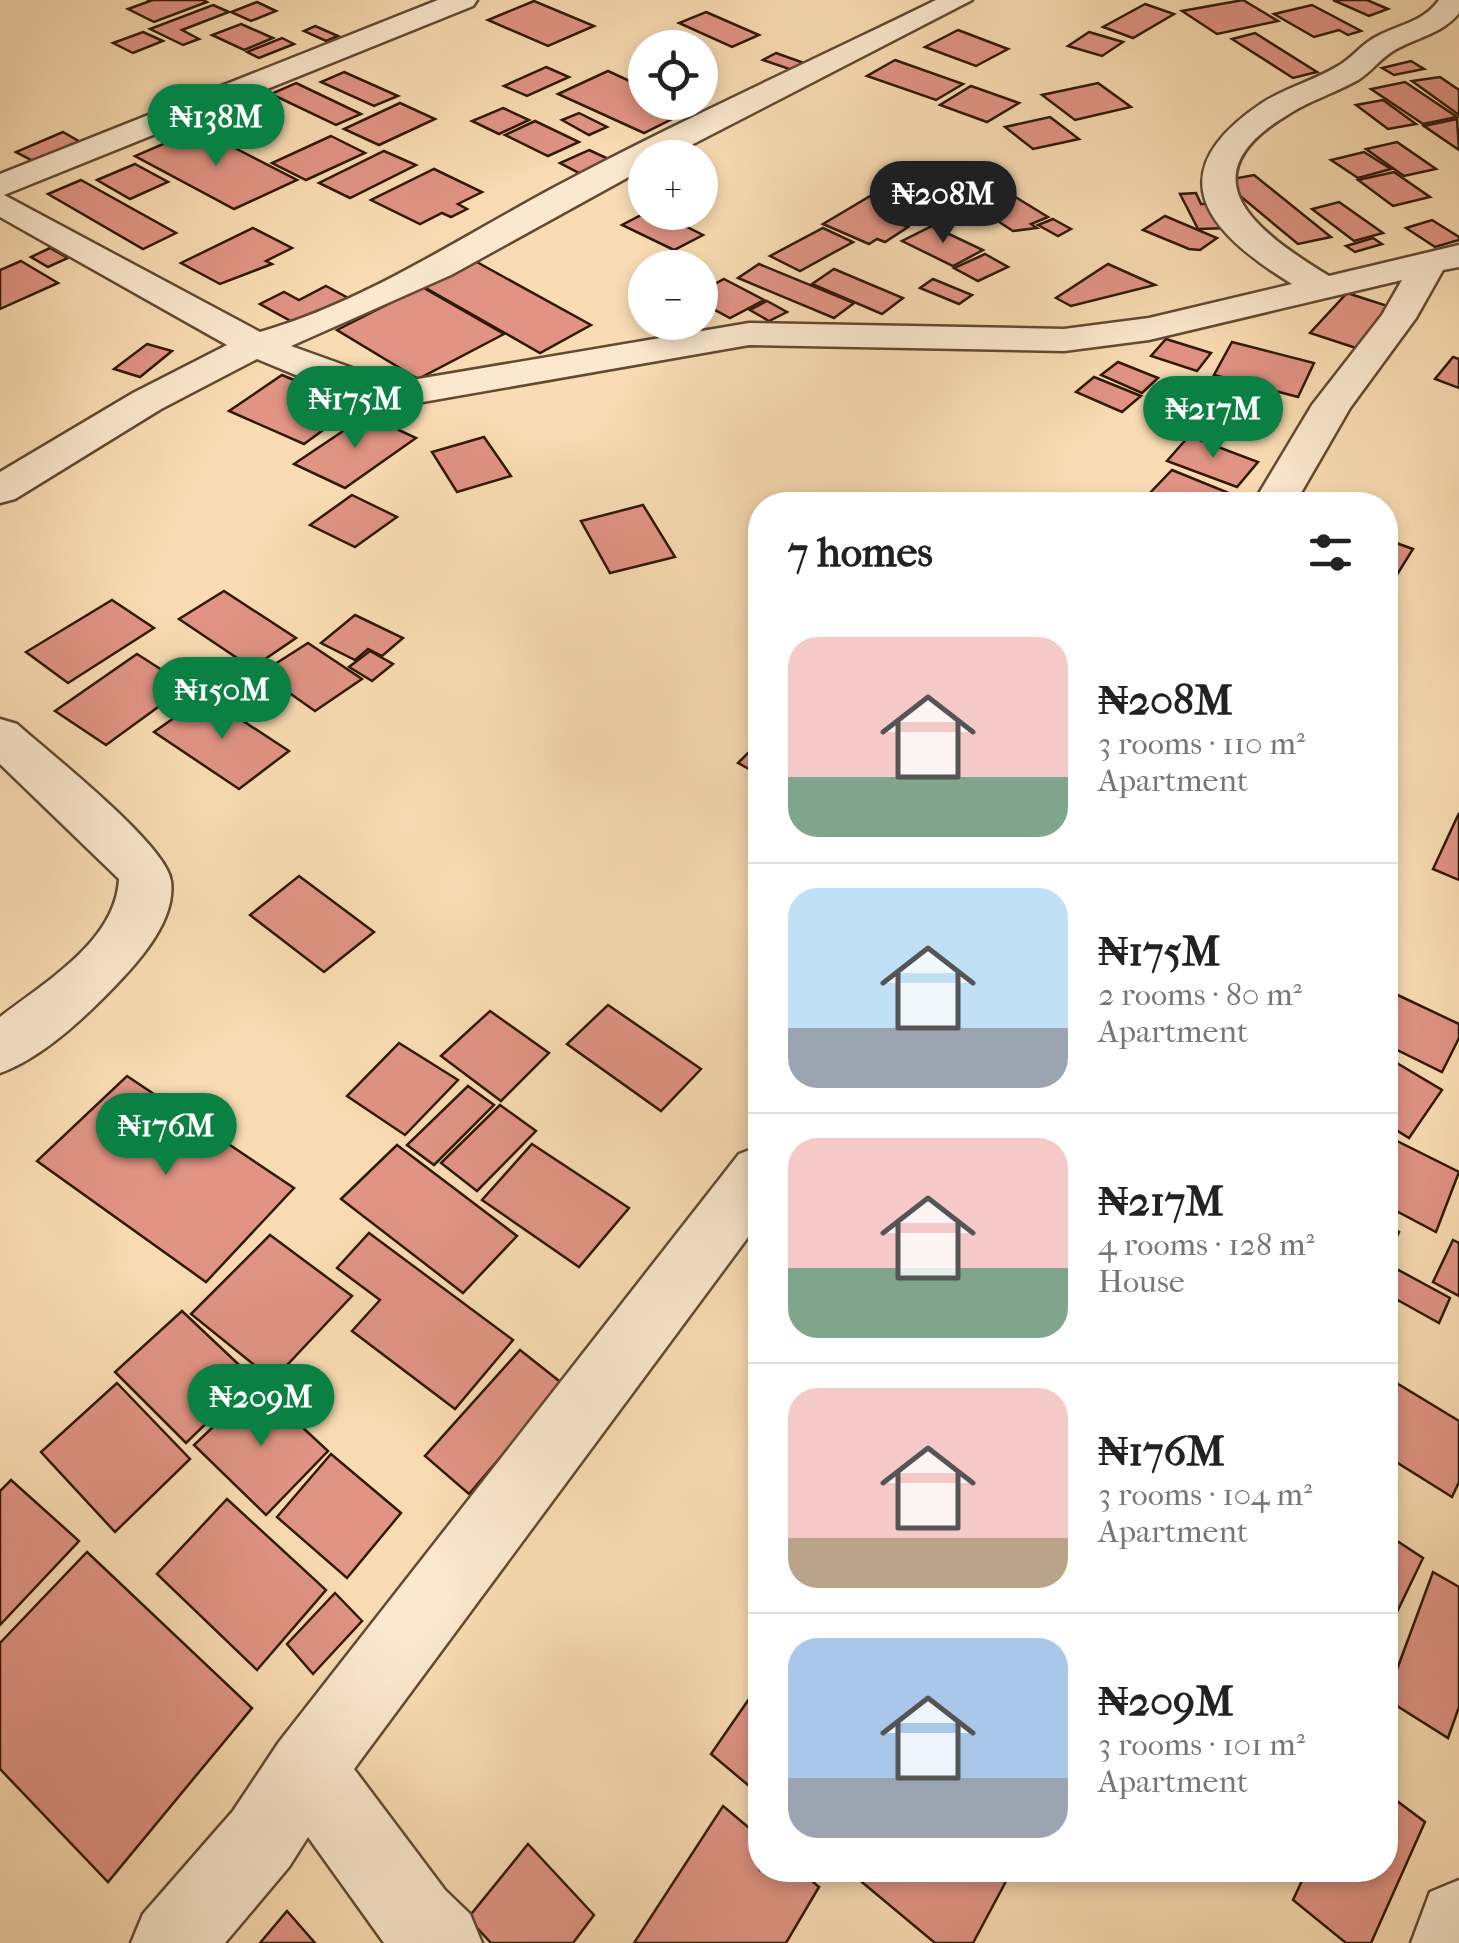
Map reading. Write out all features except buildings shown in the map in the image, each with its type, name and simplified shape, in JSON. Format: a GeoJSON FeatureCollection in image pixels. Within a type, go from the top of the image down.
{"type":"FeatureCollection","features":[{"type":"Feature","properties":{"kind":"street"},"geometry":{"type":"LineString","coordinates":[[0,186],[463,0]]}},
{"type":"Feature","properties":{"kind":"street"},"geometry":{"type":"LineString","coordinates":[[0,490],[148,400],[258,344],[300,332],[438,266],[567,194],[958,0]]}},
{"type":"Feature","properties":{"kind":"street"},"geometry":{"type":"LineString","coordinates":[[1322,287],[1246,238],[1225,213],[1217,190],[1228,150],[1268,112],[1353,70],[1380,46],[1436,22],[1453,0]]}},
{"type":"Feature","properties":{"kind":"street"},"geometry":{"type":"LineString","coordinates":[[0,204],[86,246],[258,344],[362,389],[394,395],[749,334],[1064,340],[1149,329],[1445,259]]}},
{"type":"Feature","properties":{"kind":"street"},"geometry":{"type":"LineString","coordinates":[[1281,492],[1332,405],[1445,259]]}},
{"type":"Feature","properties":{"kind":"street"},"geometry":{"type":"LineString","coordinates":[[0,736],[133,858],[145,880],[142,906],[129,933],[106,961],[0,1049]]}},
{"type":"Feature","properties":{"kind":"street"},"geometry":{"type":"LineString","coordinates":[[172,1943],[261,1839],[306,1769],[748,1189]]}},
{"type":"Feature","properties":{"kind":"street"},"geometry":{"type":"LineString","coordinates":[[306,1769],[416,1920],[441,1943]]}},
{"type":"Feature","properties":{"kind":"street"},"geometry":{"type":"LineString","coordinates":[[1452,1943],[1459,1922]]}}]}
